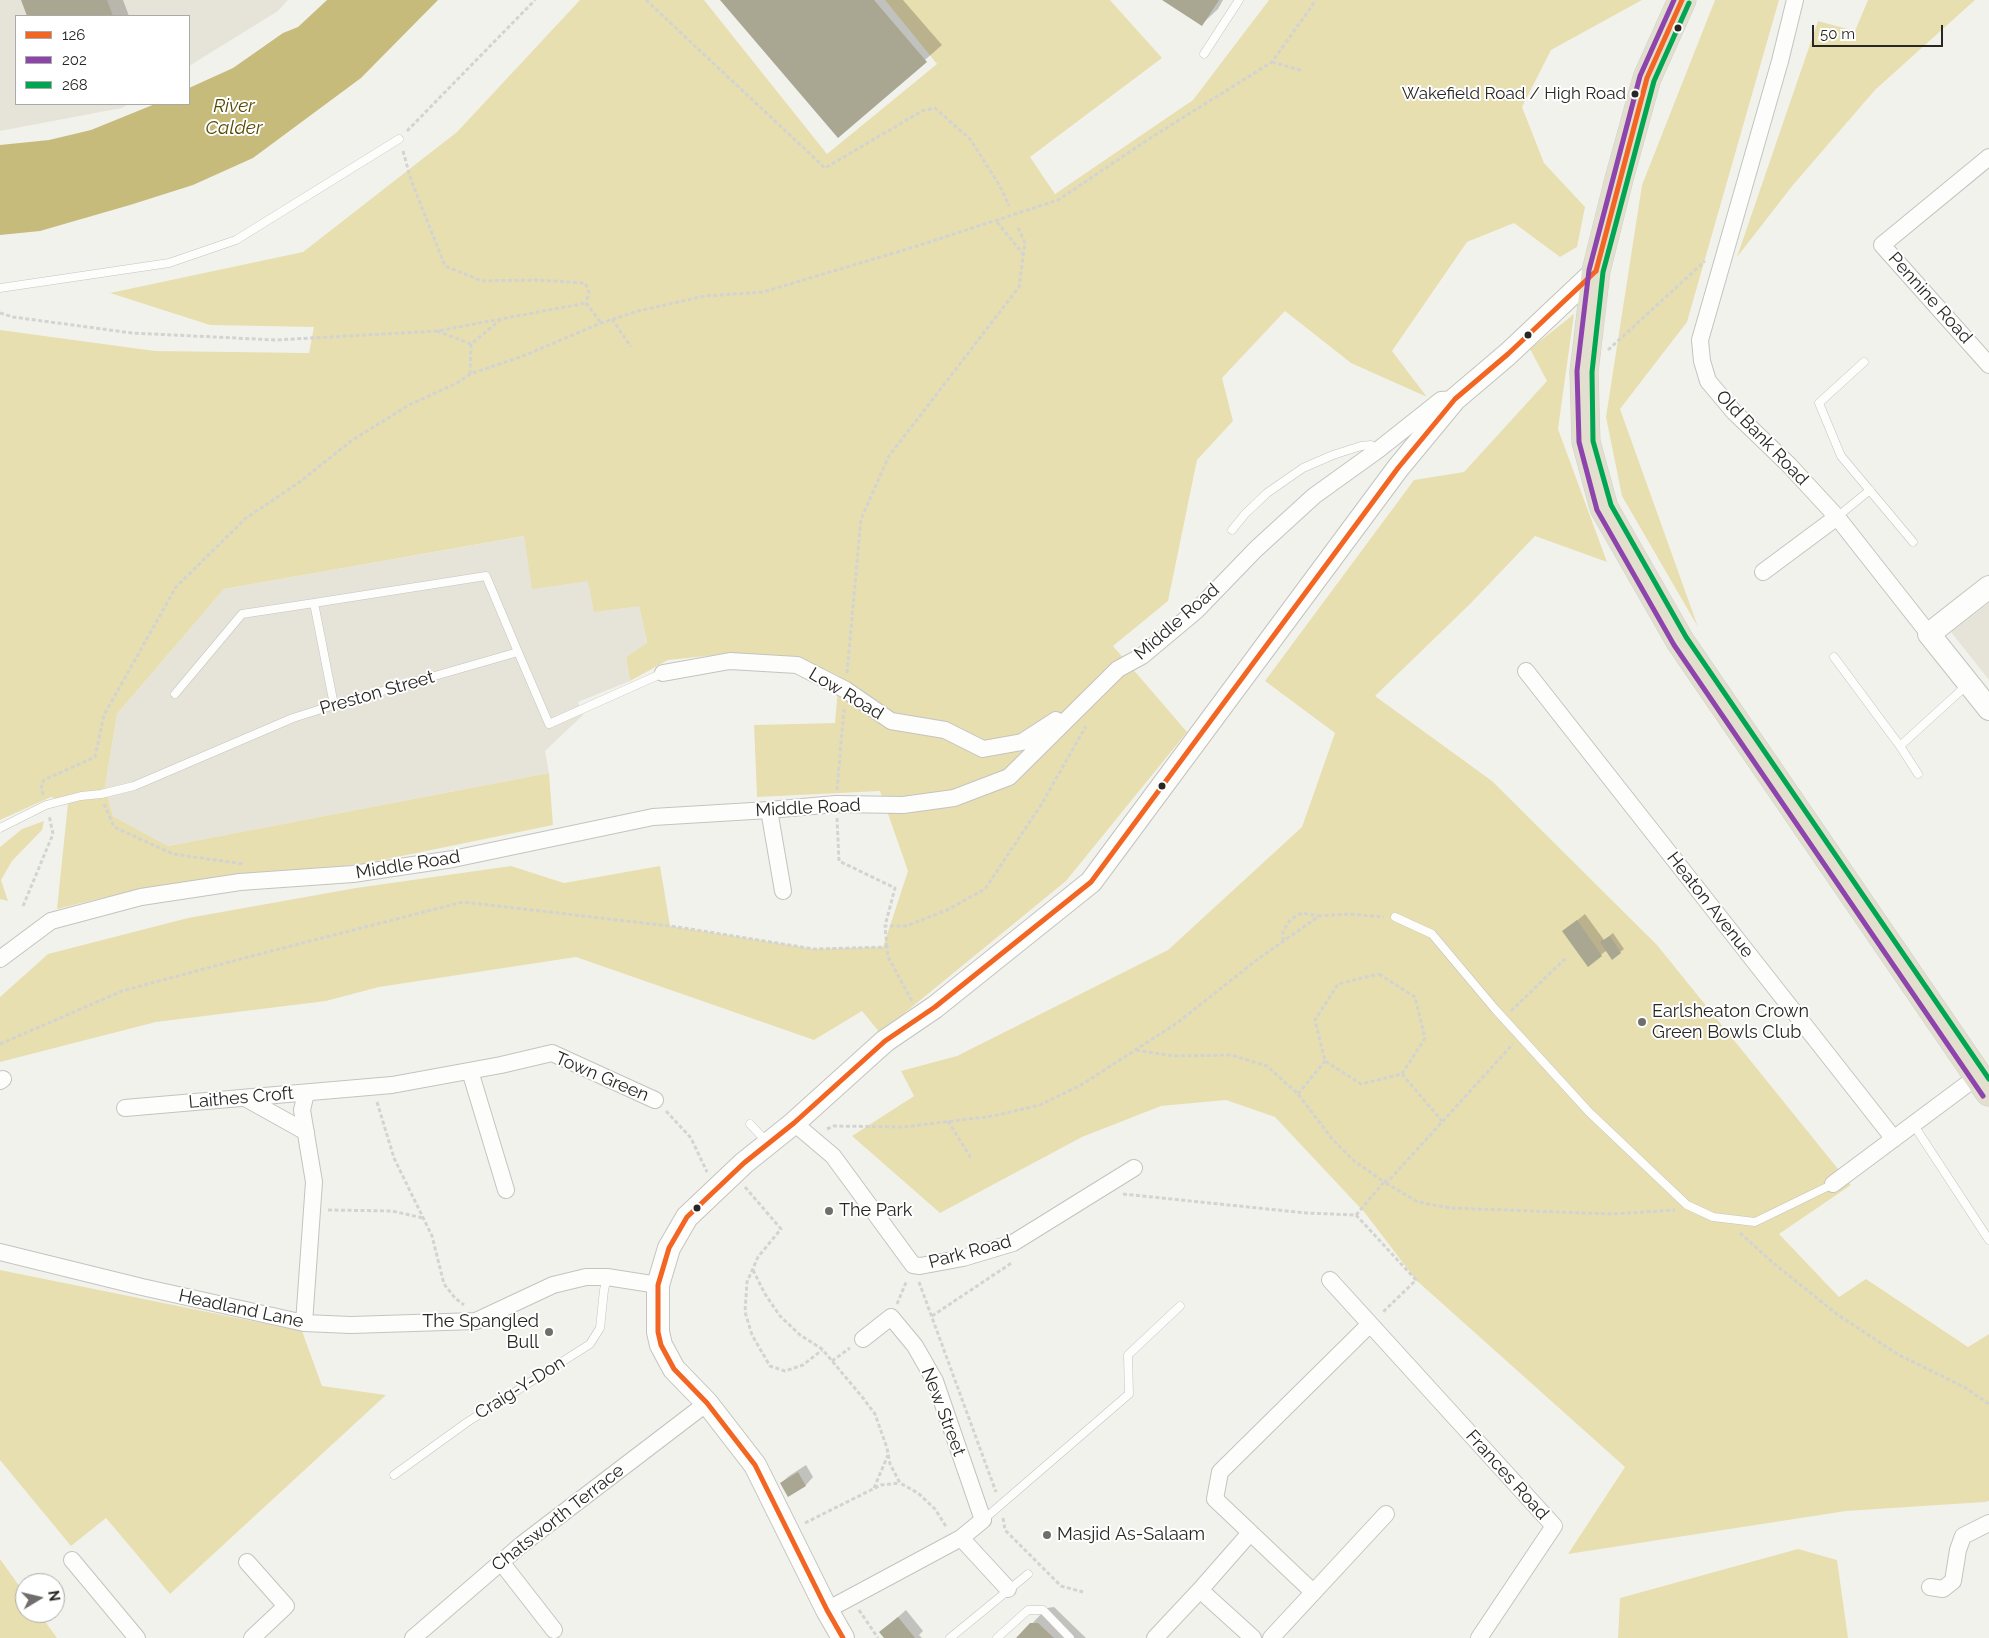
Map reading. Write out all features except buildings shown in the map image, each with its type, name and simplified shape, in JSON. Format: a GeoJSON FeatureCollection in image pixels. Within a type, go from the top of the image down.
{"type":"FeatureCollection","features":[{"type":"Feature","properties":{"kind":"highway"},"geometry":{"type":"LineString","coordinates":[[1682,0],[1647,78],[1596,271],[1584,372],[1586,442],[1604,508],[1680,641],[1984,1084]]}},
{"type":"Feature","properties":{"kind":"street","name":"Old Bank Road"},"geometry":{"type":"LineString","coordinates":[[1795,0],[1780,60],[1700,340],[1702,361],[1708,381],[1734,412],[1837,517],[1989,709]]}},
{"type":"Feature","properties":{"kind":"street","name":"Pennine Road"},"geometry":{"type":"LineString","coordinates":[[1989,157],[1882,244],[1989,365]]}},
{"type":"Feature","properties":{"kind":"street"},"geometry":{"type":"LineString","coordinates":[[843,1638],[827,1610],[755,1465],[707,1404],[674,1369],[661,1345],[658,1332],[658,1285],[669,1248],[687,1217],[733,1173],[794,1123],[886,1041],[935,1008],[1091,882],[1359,518],[1455,399],[1508,354],[1596,271]]}},
{"type":"Feature","properties":{"kind":"street","name":"Middle Road"},"geometry":{"type":"LineString","coordinates":[[0,959],[51,920],[141,897],[240,882],[353,874],[453,858],[653,817],[836,804],[903,805],[954,798],[1009,776],[1118,668],[1142,656],[1197,610],[1256,549],[1314,496],[1378,450],[1441,400],[1455,399]]}},
{"type":"Feature","properties":{"kind":"street"},"geometry":{"type":"LineString","coordinates":[[1763,572],[1837,517]]}},
{"type":"Feature","properties":{"kind":"street"},"geometry":{"type":"LineString","coordinates":[[1929,634],[1989,587]]}},
{"type":"Feature","properties":{"kind":"street","name":"Low Road"},"geometry":{"type":"LineString","coordinates":[[663,673],[730,661],[797,665],[846,690],[892,721],[945,730],[983,749],[1022,742],[1058,720],[1101,675],[1118,668]]}},
{"type":"Feature","properties":{"kind":"street","name":"Heaton Avenue"},"geometry":{"type":"LineString","coordinates":[[1526,671],[1894,1138]]}},
{"type":"Feature","properties":{"kind":"street"},"geometry":{"type":"LineString","coordinates":[[769,810],[783,891]]}},
{"type":"Feature","properties":{"kind":"street","name":"Middle Road"},"geometry":{"type":"LineString","coordinates":[[0,944],[29,937]]}},
{"type":"Feature","properties":{"kind":"street","name":"Town Green"},"geometry":{"type":"LineString","coordinates":[[306,1093],[392,1086],[552,1053],[656,1100]]}},
{"type":"Feature","properties":{"kind":"street"},"geometry":{"type":"LineString","coordinates":[[470,1071],[506,1190]]}},
{"type":"Feature","properties":{"kind":"street"},"geometry":{"type":"LineString","coordinates":[[1833,1184],[1914,1124],[1984,1084]]}},
{"type":"Feature","properties":{"kind":"street","name":"Laithes Croft"},"geometry":{"type":"LineString","coordinates":[[125,1108],[306,1093],[302,1110],[314,1182],[304,1323]]}},
{"type":"Feature","properties":{"kind":"street"},"geometry":{"type":"LineString","coordinates":[[245,1098],[306,1132]]}},
{"type":"Feature","properties":{"kind":"street","name":"Park Road"},"geometry":{"type":"LineString","coordinates":[[794,1123],[833,1156],[913,1265],[920,1266],[963,1258],[1013,1243],[1134,1168]]}},
{"type":"Feature","properties":{"kind":"street","name":"Headland Lane"},"geometry":{"type":"LineString","coordinates":[[0,1252],[161,1292],[304,1323],[351,1325],[476,1321],[553,1285],[586,1276],[608,1277],[658,1285]]}},
{"type":"Feature","properties":{"kind":"street","name":"Frances Road"},"geometry":{"type":"LineString","coordinates":[[1330,1280],[1554,1526],[1479,1638]]}},
{"type":"Feature","properties":{"kind":"street"},"geometry":{"type":"LineString","coordinates":[[863,1339],[891,1317]]}},
{"type":"Feature","properties":{"kind":"street","name":"New Street"},"geometry":{"type":"LineString","coordinates":[[891,1317],[915,1346],[935,1381],[983,1520]]}},
{"type":"Feature","properties":{"kind":"street"},"geometry":{"type":"LineString","coordinates":[[1313,1592],[1215,1498],[1220,1472],[1370,1324]]}},
{"type":"Feature","properties":{"kind":"street","name":"Chatsworth Terrace"},"geometry":{"type":"LineString","coordinates":[[413,1638],[521,1545],[707,1404]]}},
{"type":"Feature","properties":{"kind":"street"},"geometry":{"type":"LineString","coordinates":[[1271,1638],[1386,1514]]}},
{"type":"Feature","properties":{"kind":"street"},"geometry":{"type":"LineString","coordinates":[[827,1610],[961,1538],[983,1520]]}},
{"type":"Feature","properties":{"kind":"street"},"geometry":{"type":"LineString","coordinates":[[1930,1587],[1943,1589],[1953,1581],[1958,1550],[1963,1536],[1989,1523]]}},
{"type":"Feature","properties":{"kind":"street"},"geometry":{"type":"LineString","coordinates":[[1155,1638],[1250,1533]]}},
{"type":"Feature","properties":{"kind":"street"},"geometry":{"type":"LineString","coordinates":[[961,1538],[1008,1589]]}},
{"type":"Feature","properties":{"kind":"street"},"geometry":{"type":"LineString","coordinates":[[72,1560],[137,1638]]}},
{"type":"Feature","properties":{"kind":"street"},"geometry":{"type":"LineString","coordinates":[[247,1562],[286,1606],[252,1638]]}},
{"type":"Feature","properties":{"kind":"street"},"geometry":{"type":"LineString","coordinates":[[501,1562],[554,1630]]}},
{"type":"Feature","properties":{"kind":"street"},"geometry":{"type":"LineString","coordinates":[[1200,1590],[1253,1638]]}},
{"type":"Feature","properties":{"kind":"lane"},"geometry":{"type":"LineString","coordinates":[[1204,54],[1239,0]]}},
{"type":"Feature","properties":{"kind":"lane"},"geometry":{"type":"LineString","coordinates":[[0,288],[169,263],[236,240],[399,139]]}},
{"type":"Feature","properties":{"kind":"lane"},"geometry":{"type":"LineString","coordinates":[[1864,362],[1819,403],[1841,456],[1913,542]]}},
{"type":"Feature","properties":{"kind":"lane"},"geometry":{"type":"LineString","coordinates":[[1232,530],[1245,514],[1267,493],[1303,468],[1333,455],[1361,446],[1371,445],[1378,450]]}},
{"type":"Feature","properties":{"kind":"lane"},"geometry":{"type":"LineString","coordinates":[[1837,517],[1870,490]]}},
{"type":"Feature","properties":{"kind":"lane"},"geometry":{"type":"LineString","coordinates":[[175,694],[242,614],[486,576],[549,724],[663,673]]}},
{"type":"Feature","properties":{"kind":"lane"},"geometry":{"type":"LineString","coordinates":[[314,603],[334,705]]}},
{"type":"Feature","properties":{"kind":"lane","name":"Preston Street"},"geometry":{"type":"LineString","coordinates":[[0,828],[46,805],[134,786],[293,718],[518,652]]}},
{"type":"Feature","properties":{"kind":"lane"},"geometry":{"type":"LineString","coordinates":[[1834,657],[1900,746],[1918,774]]}},
{"type":"Feature","properties":{"kind":"lane"},"geometry":{"type":"LineString","coordinates":[[1900,746],[1969,684]]}},
{"type":"Feature","properties":{"kind":"lane"},"geometry":{"type":"LineString","coordinates":[[1395,917],[1432,934],[1503,1018],[1589,1112],[1687,1205],[1713,1217],[1755,1222],[1833,1184]]}},
{"type":"Feature","properties":{"kind":"lane"},"geometry":{"type":"LineString","coordinates":[[750,1124],[768,1144]]}},
{"type":"Feature","properties":{"kind":"lane"},"geometry":{"type":"LineString","coordinates":[[1914,1124],[1989,1240]]}},
{"type":"Feature","properties":{"kind":"lane","name":"Craig-Y-Don"},"geometry":{"type":"LineString","coordinates":[[394,1475],[466,1422],[590,1344],[600,1328],[604,1290],[608,1277]]}},
{"type":"Feature","properties":{"kind":"lane"},"geometry":{"type":"LineString","coordinates":[[983,1520],[1129,1394],[1128,1355],[1180,1306]]}},
{"type":"Feature","properties":{"kind":"lane"},"geometry":{"type":"LineString","coordinates":[[950,1638],[1028,1574]]}},
{"type":"Feature","properties":{"kind":"lane"},"geometry":{"type":"LineString","coordinates":[[997,1638],[1028,1610],[1043,1610],[1070,1638]]}},
{"type":"Feature","properties":{"kind":"path"},"geometry":{"type":"LineString","coordinates":[[535,0],[399,139],[412,180],[445,266],[482,281],[535,280],[585,283],[589,292],[586,303]]}},
{"type":"Feature","properties":{"kind":"path"},"geometry":{"type":"LineString","coordinates":[[646,0],[825,168],[922,111],[934,108],[970,139],[1000,186],[1009,206]]}},
{"type":"Feature","properties":{"kind":"path"},"geometry":{"type":"LineString","coordinates":[[23,906],[53,834],[41,784],[44,780],[95,757],[104,714],[176,587],[246,518],[297,484],[351,441],[409,405],[458,383],[470,374],[523,356],[612,319],[638,311],[705,296],[763,292],[997,222],[1058,200],[1152,137],[1272,62],[1316,0]]}},
{"type":"Feature","properties":{"kind":"path"},"geometry":{"type":"LineString","coordinates":[[1272,62],[1303,70]]}},
{"type":"Feature","properties":{"kind":"path"},"geometry":{"type":"LineString","coordinates":[[997,222],[1024,254]]}},
{"type":"Feature","properties":{"kind":"path"},"geometry":{"type":"LineString","coordinates":[[846,690],[861,519],[889,456],[1019,287],[1025,243],[1017,225]]}},
{"type":"Feature","properties":{"kind":"path"},"geometry":{"type":"LineString","coordinates":[[1607,343],[1606,353],[1729,238]]}},
{"type":"Feature","properties":{"kind":"path"},"geometry":{"type":"LineString","coordinates":[[0,313],[13,317],[132,333],[276,340],[436,331],[586,303]]}},
{"type":"Feature","properties":{"kind":"path"},"geometry":{"type":"LineString","coordinates":[[586,303],[601,323]]}},
{"type":"Feature","properties":{"kind":"path"},"geometry":{"type":"LineString","coordinates":[[470,374],[472,344],[500,319]]}},
{"type":"Feature","properties":{"kind":"path"},"geometry":{"type":"LineString","coordinates":[[612,319],[631,346]]}},
{"type":"Feature","properties":{"kind":"path"},"geometry":{"type":"LineString","coordinates":[[436,331],[472,344]]}},
{"type":"Feature","properties":{"kind":"path"},"geometry":{"type":"LineString","coordinates":[[935,1008],[916,1009],[888,957],[885,926],[906,926],[948,910],[985,889],[1041,805],[1089,720]]}},
{"type":"Feature","properties":{"kind":"path"},"geometry":{"type":"LineString","coordinates":[[107,813],[114,827],[173,854]]}},
{"type":"Feature","properties":{"kind":"path"},"geometry":{"type":"LineString","coordinates":[[0,1044],[122,991],[463,902],[678,927],[814,949],[887,947]]}},
{"type":"Feature","properties":{"kind":"path"},"geometry":{"type":"LineString","coordinates":[[1283,942],[1284,931],[1291,919],[1302,913],[1319,916],[1348,914],[1395,917]]}},
{"type":"Feature","properties":{"kind":"path"},"geometry":{"type":"LineString","coordinates":[[810,1137],[834,1126],[904,1127],[993,1116],[1040,1105],[1081,1086],[1136,1050],[1177,1022],[1319,916]]}},
{"type":"Feature","properties":{"kind":"path"},"geometry":{"type":"LineString","coordinates":[[1503,1018],[1566,958]]}},
{"type":"Feature","properties":{"kind":"path"},"geometry":{"type":"LineString","coordinates":[[1379,974],[1415,997],[1425,1038],[1402,1074],[1361,1084],[1325,1061],[1315,1020],[1338,984],[1379,974]]}},
{"type":"Feature","properties":{"kind":"path"},"geometry":{"type":"LineString","coordinates":[[1356,1215],[1384,1182],[1391,1178],[1520,1036]]}},
{"type":"Feature","properties":{"kind":"path"},"geometry":{"type":"LineString","coordinates":[[1136,1050],[1173,1056],[1231,1055],[1267,1066],[1298,1094],[1333,1140],[1353,1160],[1384,1182],[1418,1202],[1451,1208],[1612,1214],[1696,1209]]}},
{"type":"Feature","properties":{"kind":"path"},"geometry":{"type":"LineString","coordinates":[[1298,1094],[1325,1061]]}},
{"type":"Feature","properties":{"kind":"path"},"geometry":{"type":"LineString","coordinates":[[1402,1074],[1442,1121]]}},
{"type":"Feature","properties":{"kind":"path"},"geometry":{"type":"LineString","coordinates":[[373,1087],[394,1158],[432,1236],[444,1284],[455,1298],[482,1318]]}},
{"type":"Feature","properties":{"kind":"path","name":"Town Green"},"geometry":{"type":"LineString","coordinates":[[656,1100],[691,1138],[716,1190]]}},
{"type":"Feature","properties":{"kind":"path"},"geometry":{"type":"LineString","coordinates":[[948,1122],[971,1158]]}},
{"type":"Feature","properties":{"kind":"path"},"geometry":{"type":"LineString","coordinates":[[733,1173],[781,1229],[758,1257],[748,1282],[745,1312],[752,1335],[770,1366],[785,1371],[804,1364],[822,1349]]}},
{"type":"Feature","properties":{"kind":"path"},"geometry":{"type":"LineString","coordinates":[[1115,1193],[1306,1213],[1356,1215],[1416,1280],[1370,1324]]}},
{"type":"Feature","properties":{"kind":"path"},"geometry":{"type":"LineString","coordinates":[[312,1210],[392,1211],[424,1218]]}},
{"type":"Feature","properties":{"kind":"path"},"geometry":{"type":"LineString","coordinates":[[1722,1218],[1772,1262],[1838,1315],[1899,1355],[1964,1387],[1989,1404]]}},
{"type":"Feature","properties":{"kind":"path"},"geometry":{"type":"LineString","coordinates":[[932,1316],[1019,1257]]}},
{"type":"Feature","properties":{"kind":"path"},"geometry":{"type":"LineString","coordinates":[[913,1265],[1001,1504],[1005,1530],[1061,1586],[1083,1592]]}},
{"type":"Feature","properties":{"kind":"path"},"geometry":{"type":"LineString","coordinates":[[891,1317],[913,1265]]}},
{"type":"Feature","properties":{"kind":"path"},"geometry":{"type":"LineString","coordinates":[[753,1270],[764,1294],[780,1316],[800,1335],[822,1349],[875,1414],[890,1464],[900,1483]]}},
{"type":"Feature","properties":{"kind":"path"},"geometry":{"type":"LineString","coordinates":[[832,1361],[863,1339]]}},
{"type":"Feature","properties":{"kind":"path"},"geometry":{"type":"LineString","coordinates":[[874,1489],[888,1454]]}},
{"type":"Feature","properties":{"kind":"path"},"geometry":{"type":"LineString","coordinates":[[789,1531],[882,1485],[900,1483],[918,1492],[934,1509],[949,1532],[961,1538]]}},
{"type":"Feature","properties":{"kind":"path"},"geometry":{"type":"LineString","coordinates":[[864,1617],[878,1638]]}},
{"type":"Feature","properties":{"kind":"shaded area"},"geometry":{"type":"Polygon","coordinates":[[[0,0],[288,0],[278,11],[190,65],[190,15],[15,15],[15,105],[127,105],[122,108],[0,131],[0,0]]]}},
{"type":"Feature","properties":{"kind":"shaded area"},"geometry":{"type":"Polygon","coordinates":[[[580,0],[704,0],[827,154],[937,64],[885,0],[1110,0],[1162,58],[1030,157],[1055,194],[1193,100],[1269,0],[1642,0],[1551,50],[1522,107],[1544,163],[1585,207],[1577,247],[1560,257],[1514,223],[1467,242],[1392,351],[1427,397],[1351,363],[1285,311],[1222,378],[1233,421],[1197,460],[1168,601],[1113,646],[1187,732],[1066,881],[880,1033],[862,1011],[814,1040],[576,957],[379,987],[326,1001],[156,1022],[0,1062],[0,997],[48,954],[188,918],[356,888],[511,866],[564,883],[660,866],[670,926],[814,949],[883,947],[908,871],[880,791],[757,797],[754,725],[835,723],[839,676],[798,657],[726,654],[668,660],[630,681],[626,657],[647,643],[639,606],[594,612],[588,581],[532,589],[524,536],[224,589],[117,714],[105,787],[113,816],[168,846],[549,773],[553,825],[358,865],[247,873],[143,888],[57,909],[68,803],[51,797],[0,820],[0,330],[155,351],[309,353],[314,327],[210,325],[110,293],[303,252],[457,132],[580,0]]]}},
{"type":"Feature","properties":{"kind":"shaded area"},"geometry":{"type":"Polygon","coordinates":[[[1715,0],[1779,0],[1687,322],[1620,409],[1698,627],[1622,496],[1606,417],[1642,185],[1715,0]]]}},
{"type":"Feature","properties":{"kind":"shaded area"},"geometry":{"type":"Polygon","coordinates":[[[1868,0],[1975,0],[1875,90],[1793,185],[1737,257],[1818,21],[1855,31],[1868,0]]]}},
{"type":"Feature","properties":{"kind":"shaded area"},"geometry":{"type":"Polygon","coordinates":[[[1574,314],[1558,429],[1607,562],[1535,536],[1470,604],[1375,696],[1492,781],[1657,945],[1851,1185],[1779,1234],[1839,1297],[1866,1279],[1968,1347],[1989,1334],[1989,1501],[1846,1511],[1568,1554],[1625,1467],[1416,1280],[1365,1213],[1275,1117],[1226,1100],[1161,1106],[1082,1137],[940,1213],[852,1136],[914,1096],[901,1071],[957,1056],[1168,950],[1302,827],[1335,733],[1265,681],[1414,480],[1464,472],[1547,381],[1530,349],[1574,314]]]}},
{"type":"Feature","properties":{"kind":"shaded area"},"geometry":{"type":"Polygon","coordinates":[[[525,536],[588,581],[639,606],[647,644],[626,657],[630,681],[578,702],[583,715],[545,751],[549,773],[168,846],[113,816],[105,787],[117,714],[224,589],[525,536]]]}},
{"type":"Feature","properties":{"kind":"shaded area"},"geometry":{"type":"Polygon","coordinates":[[[1989,603],[1989,680],[1951,632],[1989,603]]]}},
{"type":"Feature","properties":{"kind":"shaded area"},"geometry":{"type":"Polygon","coordinates":[[[44,821],[42,830],[12,861],[1,880],[8,901],[0,899],[0,847],[22,829],[44,821]]]}},
{"type":"Feature","properties":{"kind":"shaded area"},"geometry":{"type":"Polygon","coordinates":[[[0,1270],[302,1331],[322,1386],[386,1395],[170,1594],[106,1518],[71,1546],[0,1460],[0,1270]]]}},
{"type":"Feature","properties":{"kind":"shaded area"},"geometry":{"type":"Polygon","coordinates":[[[1798,1549],[1837,1560],[1848,1638],[1618,1638],[1620,1598],[1798,1549]]]}},
{"type":"Feature","properties":{"kind":"shaded area"},"geometry":{"type":"Polygon","coordinates":[[[0,1559],[15,1580],[15,1623],[46,1623],[57,1638],[0,1638],[0,1559]]]}},
{"type":"Feature","properties":{"kind":"water","name":"River Calder"},"geometry":{"type":"Polygon","coordinates":[[[327,0],[438,0],[361,78],[253,158],[193,185],[130,205],[40,231],[0,235],[0,145],[49,140],[91,130],[153,105],[190,105],[190,88],[233,68],[283,33],[298,27],[327,0]]]}},
{"type":"Feature","properties":{"kind":"transit line","name":"202"},"geometry":{"type":"LineString","coordinates":[[1674,0],[1640,76],[1589,270],[1577,371],[1579,442],[1597,510],[1674,645],[1983,1096]]}},
{"type":"Feature","properties":{"kind":"transit line","name":"126"},"geometry":{"type":"LineString","coordinates":[[1596,271],[1647,78],[1682,0]]}},
{"type":"Feature","properties":{"kind":"transit line","name":"268"},"geometry":{"type":"LineString","coordinates":[[1689,3],[1654,81],[1603,272],[1592,372],[1593,441],[1611,505],[1686,637],[1989,1079]]}},
{"type":"Feature","properties":{"kind":"transit line","name":"126"},"geometry":{"type":"LineString","coordinates":[[843,1638],[827,1610],[755,1465],[707,1403],[674,1369],[661,1345],[658,1332],[658,1285],[669,1248],[687,1217],[744,1163],[794,1123],[885,1041],[935,1007],[1091,882],[1398,468],[1455,399],[1508,354],[1596,271]]}},
{"type":"Feature","properties":{"kind":"place","name":"Wakefield Road / High Road"},"geometry":{"type":"Point","coordinates":[1635,94]}},
{"type":"Feature","properties":{"kind":"place","name":"Earlsheaton Crown Green Bowls Club"},"geometry":{"type":"Point","coordinates":[1642,1022]}},
{"type":"Feature","properties":{"kind":"place","name":"The Park"},"geometry":{"type":"Point","coordinates":[829,1211]}},
{"type":"Feature","properties":{"kind":"place","name":"The Spangled Bull"},"geometry":{"type":"Point","coordinates":[549,1332]}},
{"type":"Feature","properties":{"kind":"place","name":"Masjid As-Salaam"},"geometry":{"type":"Point","coordinates":[1047,1535]}}]}
